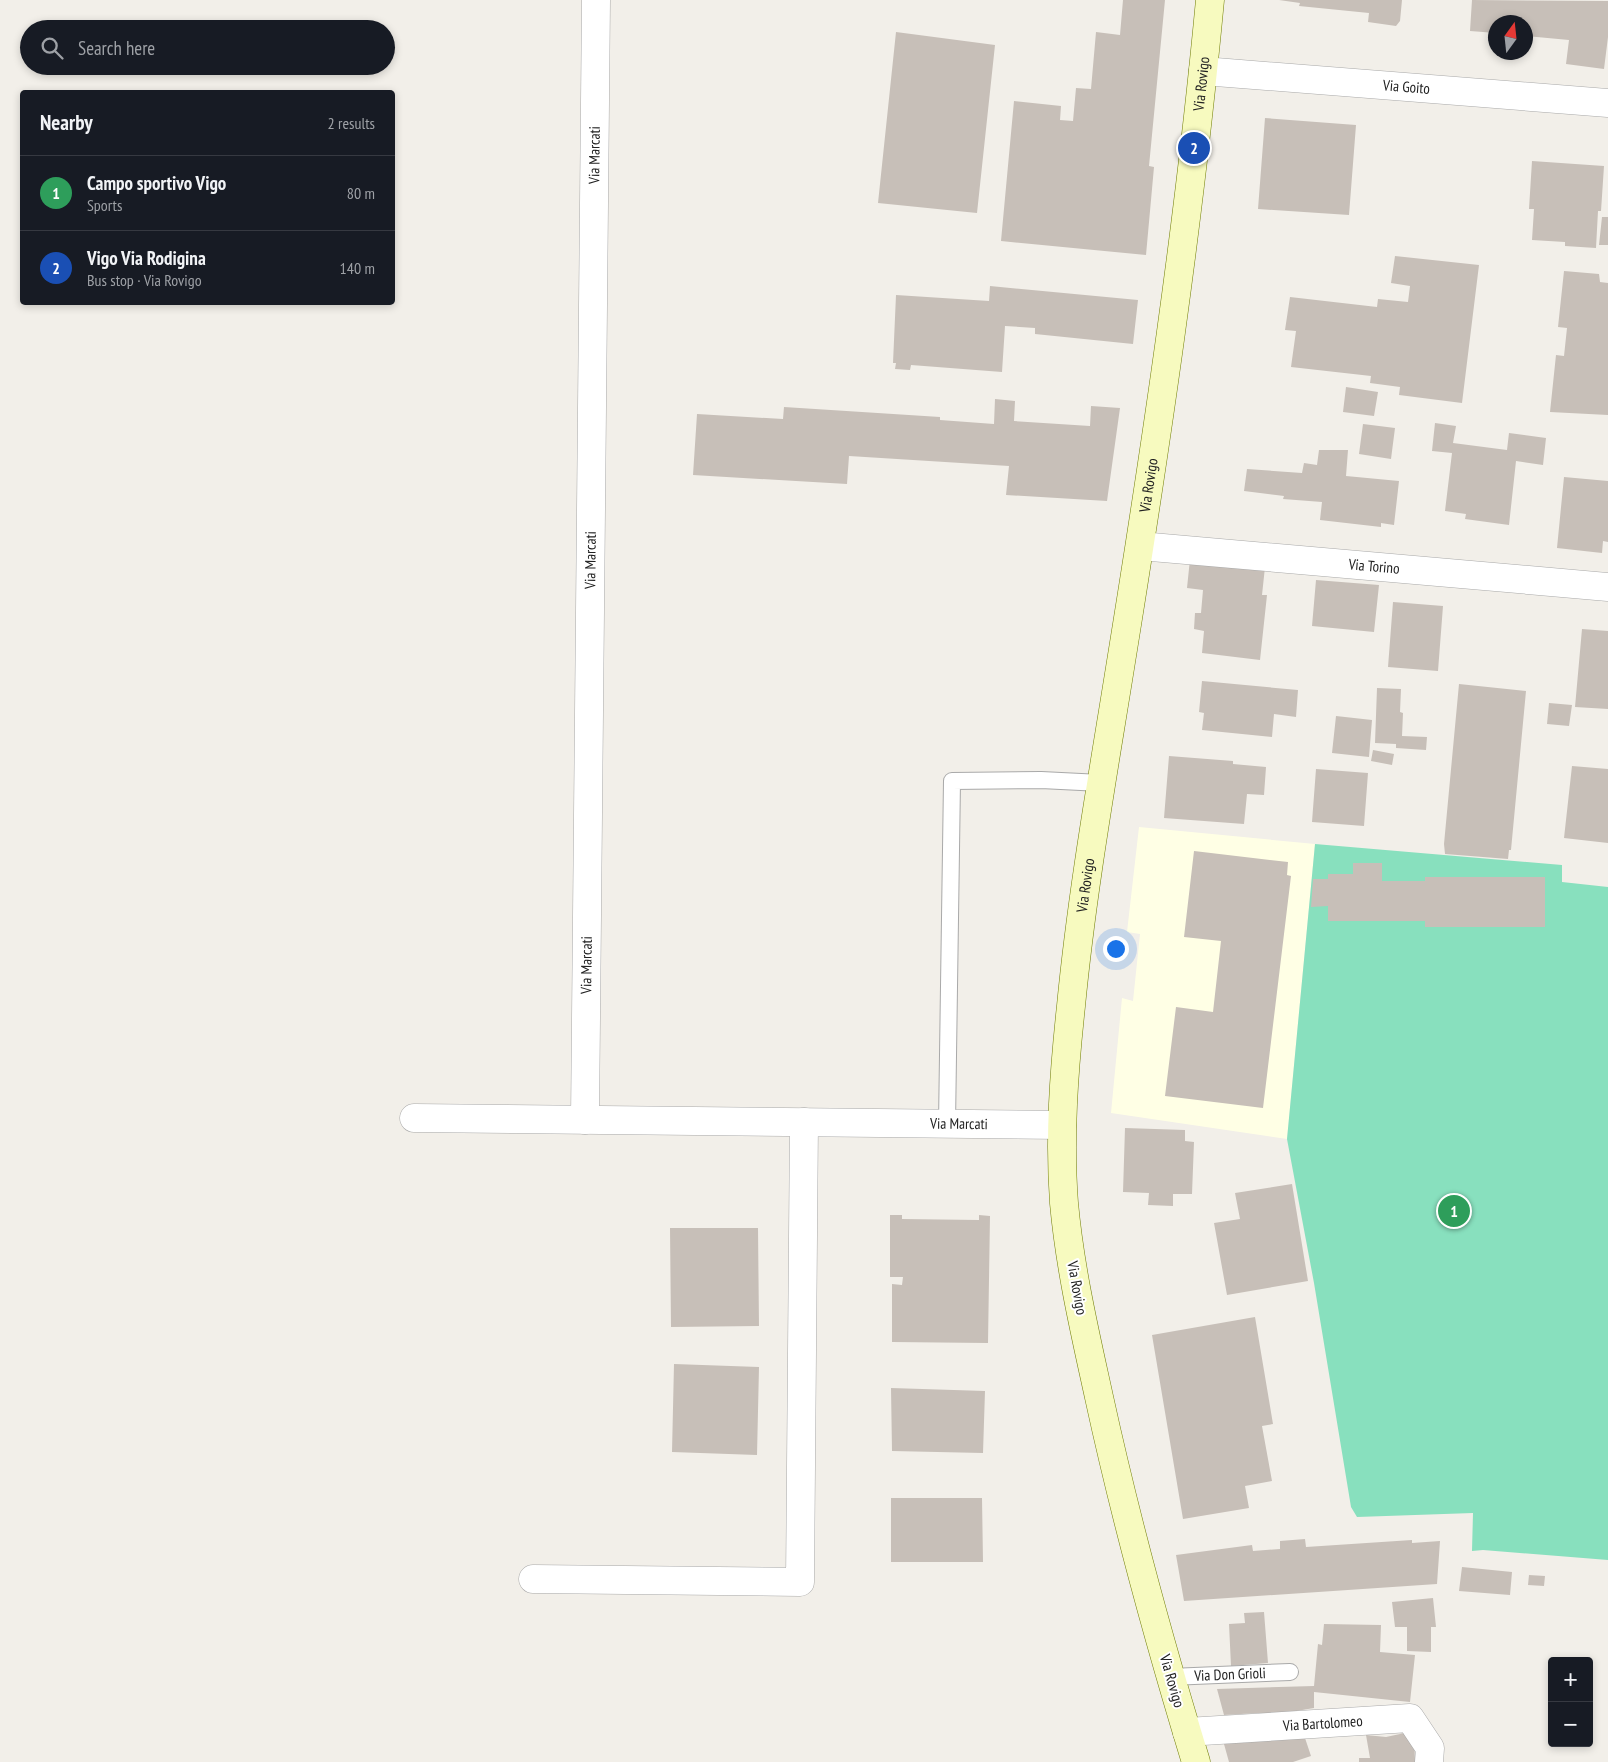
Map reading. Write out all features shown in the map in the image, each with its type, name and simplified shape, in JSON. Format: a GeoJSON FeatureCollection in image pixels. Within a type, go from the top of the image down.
{"type":"FeatureCollection","features":[{"type":"Feature","properties":{"kind":"main road","name":"Via Rovigo"},"geometry":{"type":"LineString","coordinates":[[1196,1762],[1140,1574],[1079,1303],[1064,1202],[1062,1125],[1073,984],[1101,783],[1140,546],[1164,380],[1203,71],[1210,0]]}},
{"type":"Feature","properties":{"kind":"street","name":"Via Marcati"},"geometry":{"type":"LineString","coordinates":[[585,1120],[596,0]]}},
{"type":"Feature","properties":{"kind":"street","name":"Via Goito"},"geometry":{"type":"LineString","coordinates":[[1203,71],[1608,103]]}},
{"type":"Feature","properties":{"kind":"street","name":"Via Torino"},"geometry":{"type":"LineString","coordinates":[[1140,546],[1608,586]]}},
{"type":"Feature","properties":{"kind":"street","name":"Via Marcati"},"geometry":{"type":"LineString","coordinates":[[414,1118],[1062,1125]]}},
{"type":"Feature","properties":{"kind":"street"},"geometry":{"type":"LineString","coordinates":[[534,1579],[800,1582],[804,1122]]}},
{"type":"Feature","properties":{"kind":"street","name":"Via Bartolomeo"},"geometry":{"type":"LineString","coordinates":[[1187,1732],[1410,1718],[1430,1748],[1429,1762]]}},
{"type":"Feature","properties":{"kind":"lane"},"geometry":{"type":"LineString","coordinates":[[947,1124],[952,781],[1041,780],[1101,783]]}},
{"type":"Feature","properties":{"kind":"lane","name":"Via Don Grioli"},"geometry":{"type":"LineString","coordinates":[[1170,1677],[1290,1672]]}},
{"type":"Feature","properties":{"kind":"shaded area"},"geometry":{"type":"Polygon","coordinates":[[[1139,827],[1315,844],[1287,1139],[1111,1113],[1122,998],[1133,1001],[1140,934],[1127,932],[1139,827]]]}},
{"type":"Feature","properties":{"kind":"green space"},"geometry":{"type":"Polygon","coordinates":[[[1315,844],[1562,865],[1562,882],[1608,887],[1608,1560],[1483,1550],[1472,1551],[1473,1513],[1357,1517],[1351,1507],[1314,1283],[1287,1139],[1315,844]]]}},
{"type":"Feature","properties":{"kind":"building"},"geometry":{"type":"Polygon","coordinates":[[[1123,0],[1165,0],[1149,166],[1154,167],[1146,255],[1001,241],[1014,101],[1061,106],[1060,120],[1073,121],[1076,88],[1091,89],[1096,32],[1120,35],[1123,0]]]}},
{"type":"Feature","properties":{"kind":"building"},"geometry":{"type":"Polygon","coordinates":[[[1279,0],[1402,0],[1400,21],[1396,26],[1368,22],[1369,13],[1299,6],[1300,3],[1279,0]]]}},
{"type":"Feature","properties":{"kind":"building"},"geometry":{"type":"Polygon","coordinates":[[[1472,0],[1608,1],[1608,37],[1604,69],[1566,64],[1569,40],[1533,37],[1533,15],[1488,15],[1488,32],[1470,31],[1472,0]]]}},
{"type":"Feature","properties":{"kind":"building"},"geometry":{"type":"Polygon","coordinates":[[[896,32],[995,45],[977,213],[878,203],[896,32]]]}},
{"type":"Feature","properties":{"kind":"building"},"geometry":{"type":"Polygon","coordinates":[[[1265,118],[1356,125],[1349,215],[1258,209],[1265,118]]]}},
{"type":"Feature","properties":{"kind":"building"},"geometry":{"type":"Polygon","coordinates":[[[1532,161],[1604,166],[1601,211],[1598,211],[1596,248],[1565,246],[1565,242],[1532,240],[1534,209],[1529,209],[1532,161]]]}},
{"type":"Feature","properties":{"kind":"building"},"geometry":{"type":"Polygon","coordinates":[[[1602,217],[1608,217],[1608,245],[1599,245],[1602,217]]]}},
{"type":"Feature","properties":{"kind":"building"},"geometry":{"type":"Polygon","coordinates":[[[1395,256],[1479,265],[1462,403],[1399,395],[1400,387],[1370,383],[1371,376],[1291,367],[1296,331],[1285,330],[1290,297],[1377,307],[1378,299],[1408,302],[1410,286],[1391,283],[1395,256]]]}},
{"type":"Feature","properties":{"kind":"building"},"geometry":{"type":"Polygon","coordinates":[[[1564,271],[1599,274],[1600,282],[1608,283],[1608,415],[1550,412],[1556,355],[1564,356],[1567,328],[1558,327],[1564,271]]]}},
{"type":"Feature","properties":{"kind":"building"},"geometry":{"type":"Polygon","coordinates":[[[990,286],[1138,300],[1133,344],[1035,334],[1035,328],[1005,326],[1002,372],[911,365],[910,370],[895,369],[896,363],[893,363],[896,295],[989,301],[990,286]]]}},
{"type":"Feature","properties":{"kind":"building"},"geometry":{"type":"Polygon","coordinates":[[[1346,387],[1378,392],[1374,416],[1343,412],[1346,387]]]}},
{"type":"Feature","properties":{"kind":"building"},"geometry":{"type":"Polygon","coordinates":[[[995,399],[1015,401],[1014,421],[1090,426],[1091,406],[1120,408],[1107,501],[1006,495],[1009,466],[849,456],[847,484],[693,475],[697,414],[783,419],[784,407],[940,417],[940,420],[994,424],[995,399]]]}},
{"type":"Feature","properties":{"kind":"building"},"geometry":{"type":"Polygon","coordinates":[[[1435,423],[1456,426],[1453,443],[1507,450],[1509,433],[1546,438],[1543,465],[1516,461],[1509,525],[1465,519],[1466,514],[1445,511],[1452,453],[1432,451],[1435,423]]]}},
{"type":"Feature","properties":{"kind":"building"},"geometry":{"type":"Polygon","coordinates":[[[1363,424],[1395,428],[1391,459],[1359,454],[1363,424]]]}},
{"type":"Feature","properties":{"kind":"building"},"geometry":{"type":"Polygon","coordinates":[[[1319,450],[1348,450],[1346,476],[1399,481],[1394,525],[1381,523],[1381,527],[1320,520],[1322,502],[1283,499],[1284,496],[1244,491],[1247,469],[1302,473],[1304,463],[1317,465],[1319,450]]]}},
{"type":"Feature","properties":{"kind":"building"},"geometry":{"type":"Polygon","coordinates":[[[1564,477],[1608,481],[1608,542],[1603,541],[1602,553],[1557,548],[1564,477]]]}},
{"type":"Feature","properties":{"kind":"building"},"geometry":{"type":"Polygon","coordinates":[[[1190,559],[1265,567],[1262,595],[1267,595],[1260,660],[1202,653],[1204,631],[1194,629],[1195,613],[1201,613],[1203,590],[1187,588],[1190,559]]]}},
{"type":"Feature","properties":{"kind":"building"},"geometry":{"type":"Polygon","coordinates":[[[1316,580],[1379,585],[1374,632],[1312,626],[1316,580]]]}},
{"type":"Feature","properties":{"kind":"building"},"geometry":{"type":"Polygon","coordinates":[[[1393,602],[1443,606],[1438,671],[1388,667],[1393,602]]]}},
{"type":"Feature","properties":{"kind":"building"},"geometry":{"type":"Polygon","coordinates":[[[1582,629],[1608,631],[1608,709],[1575,707],[1582,629]]]}},
{"type":"Feature","properties":{"kind":"building"},"geometry":{"type":"Polygon","coordinates":[[[1202,681],[1298,690],[1296,717],[1274,714],[1272,737],[1202,730],[1204,713],[1199,712],[1202,681]]]}},
{"type":"Feature","properties":{"kind":"building"},"geometry":{"type":"Polygon","coordinates":[[[1459,684],[1526,691],[1511,850],[1509,850],[1508,859],[1445,854],[1444,844],[1459,684]]]}},
{"type":"Feature","properties":{"kind":"building"},"geometry":{"type":"Polygon","coordinates":[[[1377,688],[1401,689],[1402,736],[1427,737],[1426,750],[1396,748],[1396,744],[1375,743],[1377,688]]]}},
{"type":"Feature","properties":{"kind":"building"},"geometry":{"type":"Polygon","coordinates":[[[1549,703],[1572,705],[1569,726],[1547,724],[1549,703]]]}},
{"type":"Feature","properties":{"kind":"building"},"geometry":{"type":"Polygon","coordinates":[[[1336,716],[1372,720],[1369,757],[1332,753],[1336,716]]]}},
{"type":"Feature","properties":{"kind":"building"},"geometry":{"type":"Polygon","coordinates":[[[1373,750],[1394,754],[1392,765],[1371,761],[1373,750]]]}},
{"type":"Feature","properties":{"kind":"building"},"geometry":{"type":"Polygon","coordinates":[[[1169,756],[1233,761],[1233,764],[1266,767],[1264,795],[1247,794],[1244,824],[1164,818],[1169,756]]]}},
{"type":"Feature","properties":{"kind":"building"},"geometry":{"type":"Polygon","coordinates":[[[1572,766],[1608,769],[1608,843],[1564,838],[1572,766]]]}},
{"type":"Feature","properties":{"kind":"building"},"geometry":{"type":"Polygon","coordinates":[[[1316,769],[1368,773],[1364,826],[1312,822],[1316,769]]]}},
{"type":"Feature","properties":{"kind":"building"},"geometry":{"type":"Polygon","coordinates":[[[1194,851],[1288,862],[1287,875],[1291,876],[1263,1108],[1165,1096],[1176,1007],[1213,1012],[1221,941],[1184,937],[1194,851]]]}},
{"type":"Feature","properties":{"kind":"building"},"geometry":{"type":"Polygon","coordinates":[[[1353,863],[1382,863],[1382,881],[1425,881],[1425,877],[1545,877],[1545,927],[1425,927],[1425,921],[1328,921],[1328,906],[1311,907],[1313,879],[1328,879],[1328,874],[1353,874],[1353,863]]]}},
{"type":"Feature","properties":{"kind":"building"},"geometry":{"type":"Polygon","coordinates":[[[1125,1128],[1185,1130],[1185,1141],[1194,1142],[1192,1194],[1173,1194],[1173,1206],[1148,1205],[1149,1193],[1123,1192],[1125,1128]]]}},
{"type":"Feature","properties":{"kind":"building"},"geometry":{"type":"Polygon","coordinates":[[[1292,1184],[1308,1281],[1227,1295],[1214,1223],[1240,1219],[1235,1193],[1292,1184]]]}},
{"type":"Feature","properties":{"kind":"building"},"geometry":{"type":"Polygon","coordinates":[[[890,1215],[902,1215],[902,1219],[979,1220],[979,1215],[990,1216],[988,1343],[892,1342],[892,1284],[902,1285],[903,1277],[890,1277],[890,1215]]]}},
{"type":"Feature","properties":{"kind":"building"},"geometry":{"type":"Polygon","coordinates":[[[670,1228],[758,1228],[759,1326],[671,1327],[670,1228]]]}},
{"type":"Feature","properties":{"kind":"building"},"geometry":{"type":"Polygon","coordinates":[[[1255,1317],[1273,1424],[1262,1426],[1272,1481],[1245,1486],[1249,1508],[1183,1519],[1152,1335],[1255,1317]]]}},
{"type":"Feature","properties":{"kind":"building"},"geometry":{"type":"Polygon","coordinates":[[[674,1364],[759,1367],[757,1455],[672,1452],[674,1364]]]}},
{"type":"Feature","properties":{"kind":"building"},"geometry":{"type":"Polygon","coordinates":[[[891,1388],[985,1391],[983,1453],[892,1451],[891,1388]]]}},
{"type":"Feature","properties":{"kind":"building"},"geometry":{"type":"Polygon","coordinates":[[[891,1498],[982,1498],[983,1562],[891,1562],[891,1498]]]}},
{"type":"Feature","properties":{"kind":"building"},"geometry":{"type":"Polygon","coordinates":[[[1305,1539],[1306,1547],[1412,1540],[1412,1543],[1440,1541],[1437,1584],[1184,1601],[1176,1555],[1252,1545],[1253,1551],[1280,1549],[1280,1541],[1305,1539]]]}},
{"type":"Feature","properties":{"kind":"building"},"geometry":{"type":"Polygon","coordinates":[[[1462,1567],[1512,1572],[1510,1595],[1459,1591],[1462,1567]]]}},
{"type":"Feature","properties":{"kind":"building"},"geometry":{"type":"Polygon","coordinates":[[[1529,1575],[1545,1576],[1544,1586],[1528,1585],[1529,1575]]]}},
{"type":"Feature","properties":{"kind":"building"},"geometry":{"type":"Polygon","coordinates":[[[1433,1598],[1436,1627],[1431,1627],[1431,1652],[1407,1651],[1407,1627],[1395,1627],[1392,1602],[1433,1598]]]}},
{"type":"Feature","properties":{"kind":"building"},"geometry":{"type":"Polygon","coordinates":[[[1264,1612],[1268,1663],[1231,1666],[1229,1624],[1245,1623],[1244,1613],[1264,1612]]]}},
{"type":"Feature","properties":{"kind":"building"},"geometry":{"type":"Polygon","coordinates":[[[1324,1624],[1381,1625],[1380,1652],[1415,1655],[1410,1702],[1314,1692],[1314,1708],[1261,1717],[1258,1713],[1224,1715],[1217,1689],[1314,1686],[1318,1644],[1322,1645],[1324,1624]]]}},
{"type":"Feature","properties":{"kind":"building"},"geometry":{"type":"Polygon","coordinates":[[[1414,1731],[1415,1762],[1359,1762],[1359,1758],[1370,1758],[1366,1735],[1386,1737],[1414,1731]]]}},
{"type":"Feature","properties":{"kind":"building"},"geometry":{"type":"Polygon","coordinates":[[[1290,1734],[1304,1735],[1311,1756],[1293,1762],[1229,1762],[1224,1744],[1290,1734]]]}},
{"type":"Feature","properties":{"kind":"place","name":"Vigo Via Rodigina"},"geometry":{"type":"Point","coordinates":[1194,148]}},
{"type":"Feature","properties":{"kind":"place","name":"Campo sportivo Vigo"},"geometry":{"type":"Point","coordinates":[1454,1211]}}]}
